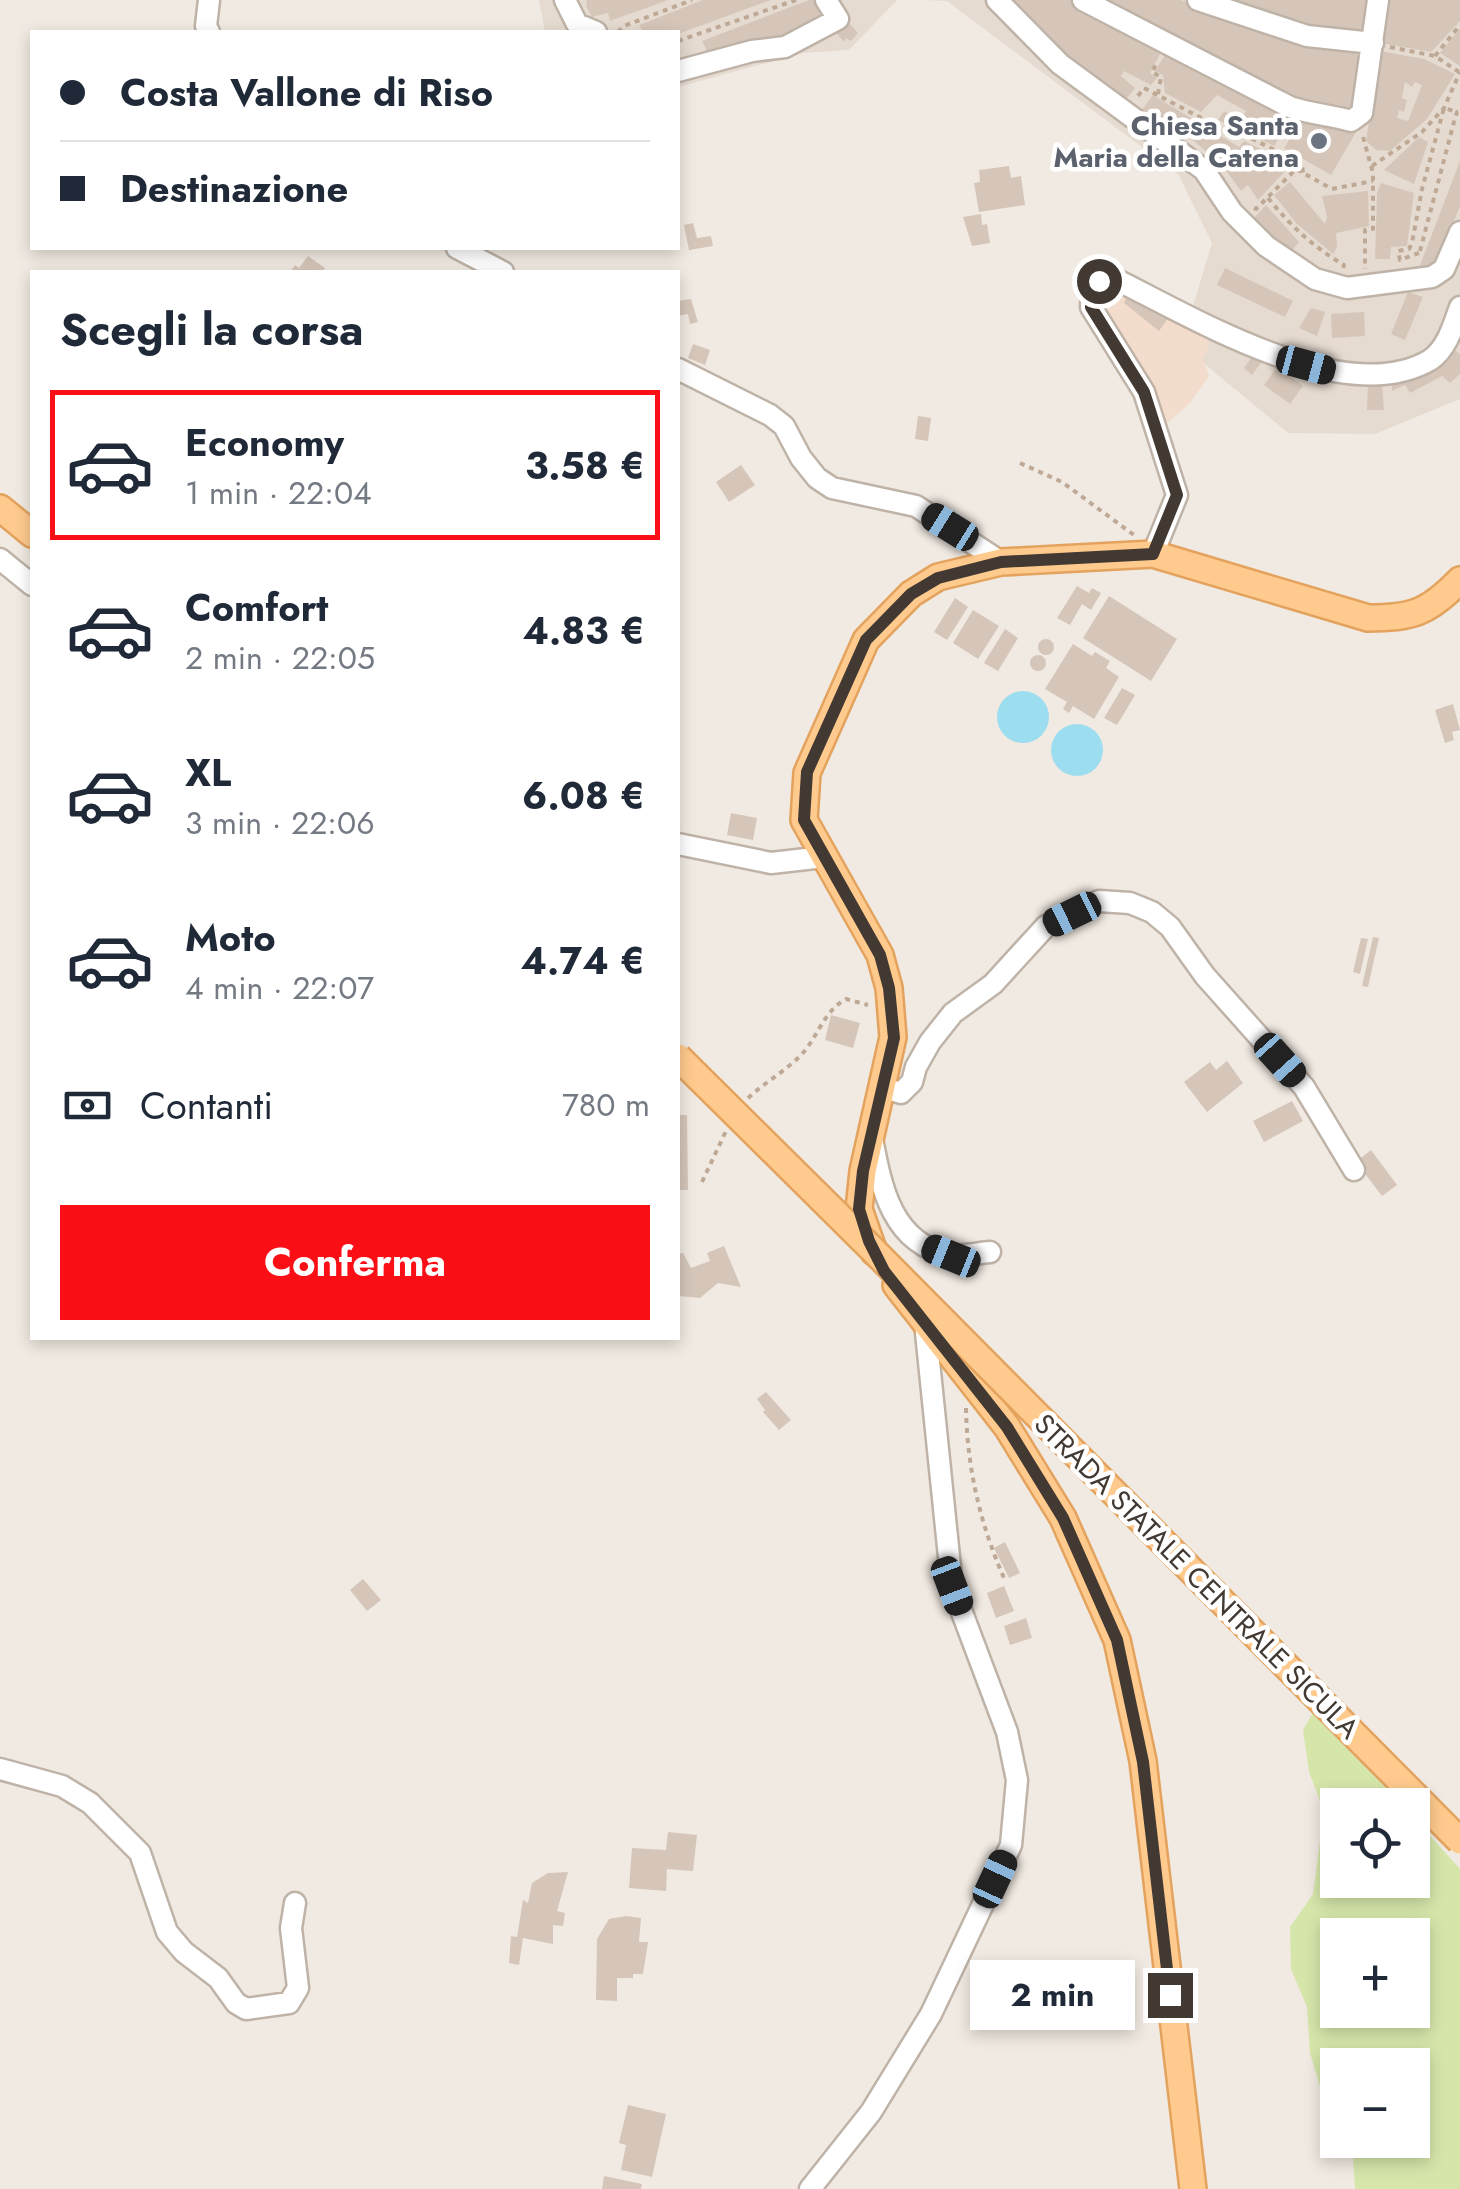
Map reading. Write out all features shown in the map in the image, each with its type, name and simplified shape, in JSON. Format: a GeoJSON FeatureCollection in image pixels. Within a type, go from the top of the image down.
{"type":"FeatureCollection","features":[{"type":"Feature","properties":{"kind":"main road"},"geometry":{"type":"LineString","coordinates":[[0,508],[30,532]]}},
{"type":"Feature","properties":{"kind":"main road"},"geometry":{"type":"LineString","coordinates":[[1192,2189],[1143,1762],[1117,1640],[1063,1518],[1007,1427],[884,1271],[869,1241],[859,1209],[894,1038],[889,988],[880,955],[804,820],[807,772],[866,640],[911,594],[938,578],[1001,562],[1146,554],[1368,618],[1403,618],[1439,602],[1460,580]]}},
{"type":"Feature","properties":{"kind":"main road","name":"STRADA STATALE CENTRALE SICULA"},"geometry":{"type":"LineString","coordinates":[[680,1059],[1460,1841]]}},
{"type":"Feature","properties":{"kind":"street"},"geometry":{"type":"LineString","coordinates":[[208,30],[209,0]]}},
{"type":"Feature","properties":{"kind":"street"},"geometry":{"type":"LineString","coordinates":[[680,69],[786,46],[838,19],[826,0]]}},
{"type":"Feature","properties":{"kind":"street"},"geometry":{"type":"LineString","coordinates":[[997,0],[1060,64],[1204,170],[1232,212],[1266,246],[1315,279],[1347,288],[1432,277],[1444,269],[1460,232]]}},
{"type":"Feature","properties":{"kind":"street"},"geometry":{"type":"LineString","coordinates":[[1083,0],[1290,107],[1351,121],[1359,118],[1378,0]]}},
{"type":"Feature","properties":{"kind":"street"},"geometry":{"type":"LineString","coordinates":[[1198,0],[1308,36],[1373,43]]}},
{"type":"Feature","properties":{"kind":"street"},"geometry":{"type":"LineString","coordinates":[[567,5],[577,24],[591,30]]}},
{"type":"Feature","properties":{"kind":"street"},"geometry":{"type":"LineString","coordinates":[[461,250],[499,270]]}},
{"type":"Feature","properties":{"kind":"street"},"geometry":{"type":"LineString","coordinates":[[1146,554],[1177,495],[1144,392],[1091,307],[1092,289],[1099,281],[1111,277],[1282,358],[1330,372],[1385,374],[1431,359],[1444,346],[1460,306]]}},
{"type":"Feature","properties":{"kind":"street"},"geometry":{"type":"LineString","coordinates":[[680,370],[770,415],[784,426],[818,478],[832,488],[916,506],[1001,562]]}},
{"type":"Feature","properties":{"kind":"street"},"geometry":{"type":"LineString","coordinates":[[0,559],[30,583]]}},
{"type":"Feature","properties":{"kind":"street"},"geometry":{"type":"LineString","coordinates":[[680,844],[770,862],[824,857]]}},
{"type":"Feature","properties":{"kind":"street"},"geometry":{"type":"LineString","coordinates":[[884,1088],[901,1093],[912,1082],[916,1066],[952,1012],[994,984],[1046,926],[1099,901],[1130,903],[1152,912],[1170,927],[1204,976],[1304,1086],[1354,1170]]}},
{"type":"Feature","properties":{"kind":"street"},"geometry":{"type":"LineString","coordinates":[[871,1136],[880,1183],[897,1222],[916,1241],[951,1256],[990,1252]]}},
{"type":"Feature","properties":{"kind":"street"},"geometry":{"type":"LineString","coordinates":[[810,2189],[872,2112],[931,2014],[1011,1845],[1017,1780],[1007,1732],[952,1586],[925,1323]]}},
{"type":"Feature","properties":{"kind":"street"},"geometry":{"type":"LineString","coordinates":[[0,1769],[62,1786],[90,1804],[140,1853],[167,1932],[184,1952],[218,1978],[246,2010],[288,2003],[298,1988],[291,1928],[295,1904]]}},
{"type":"Feature","properties":{"kind":"path"},"geometry":{"type":"LineString","coordinates":[[620,30],[692,0]]}},
{"type":"Feature","properties":{"kind":"path"},"geometry":{"type":"LineString","coordinates":[[680,40],[796,0]]}},
{"type":"Feature","properties":{"kind":"path"},"geometry":{"type":"LineString","coordinates":[[1435,56],[1460,25]]}},
{"type":"Feature","properties":{"kind":"path"},"geometry":{"type":"LineString","coordinates":[[1373,43],[1435,56],[1460,72],[1444,108],[1409,249],[1398,252],[1400,260],[1419,253],[1458,112],[1444,108]]}},
{"type":"Feature","properties":{"kind":"path"},"geometry":{"type":"LineString","coordinates":[[1158,94],[1161,76],[1152,72],[1168,44]]}},
{"type":"Feature","properties":{"kind":"path"},"geometry":{"type":"LineString","coordinates":[[1144,88],[1232,134],[1243,134],[1302,164],[1303,174]]}},
{"type":"Feature","properties":{"kind":"path"},"geometry":{"type":"LineString","coordinates":[[1372,166],[1422,132],[1444,108]]}},
{"type":"Feature","properties":{"kind":"path"},"geometry":{"type":"LineString","coordinates":[[1362,271],[1366,269],[1365,230],[1373,229],[1369,155]]}},
{"type":"Feature","properties":{"kind":"path"},"geometry":{"type":"LineString","coordinates":[[1250,206],[1256,209],[1296,169],[1332,189],[1373,181]]}},
{"type":"Feature","properties":{"kind":"path"},"geometry":{"type":"LineString","coordinates":[[1268,198],[1292,228],[1344,265]]}},
{"type":"Feature","properties":{"kind":"path"},"geometry":{"type":"LineString","coordinates":[[1020,463],[1062,482],[1134,535],[1146,554]]}},
{"type":"Feature","properties":{"kind":"path"},"geometry":{"type":"LineString","coordinates":[[746,1100],[796,1060],[811,1044],[826,1013],[846,998],[891,1012]]}},
{"type":"Feature","properties":{"kind":"path"},"geometry":{"type":"LineString","coordinates":[[702,1182],[730,1125]]}},
{"type":"Feature","properties":{"kind":"path"},"geometry":{"type":"LineString","coordinates":[[965,1372],[966,1429],[976,1491],[985,1534],[1004,1578]]}},
{"type":"Feature","properties":{"kind":"shaded area"},"geometry":{"type":"Polygon","coordinates":[[[539,0],[897,0],[849,50],[803,53],[680,86],[680,30],[545,30],[539,0]]]}},
{"type":"Feature","properties":{"kind":"shaded area"},"geometry":{"type":"Polygon","coordinates":[[[923,0],[1460,0],[1460,399],[1375,434],[1288,433],[1201,361],[1184,336],[1212,243],[1178,174],[947,1],[923,0]]]}},
{"type":"Feature","properties":{"kind":"shaded area"},"geometry":{"type":"Polygon","coordinates":[[[1122,294],[1209,330],[1208,350],[1203,358],[1209,376],[1189,404],[1165,425],[1103,316],[1122,294]]]}},
{"type":"Feature","properties":{"kind":"green space"},"geometry":{"type":"Polygon","coordinates":[[[1315,1709],[1387,1788],[1320,1788],[1320,1801],[1309,1772],[1303,1730],[1315,1709]]]}},
{"type":"Feature","properties":{"kind":"green space"},"geometry":{"type":"Polygon","coordinates":[[[1430,1836],[1460,1869],[1460,2189],[1355,2189],[1353,2158],[1430,2158],[1430,2048],[1320,2048],[1320,2086],[1310,2053],[1307,2007],[1291,1969],[1290,1927],[1313,1894],[1320,1841],[1320,1898],[1430,1898],[1430,1836]]]}},
{"type":"Feature","properties":{"kind":"water"},"geometry":{"type":"Polygon","coordinates":[[[1023,691],[1042,698],[1049,717],[1042,736],[1023,743],[1004,736],[997,717],[1004,698],[1023,691]]]}},
{"type":"Feature","properties":{"kind":"water"},"geometry":{"type":"Polygon","coordinates":[[[1077,724],[1096,731],[1103,750],[1096,769],[1077,776],[1058,769],[1051,750],[1058,731],[1077,724]]]}},
{"type":"Feature","properties":{"kind":"building"},"geometry":{"type":"Polygon","coordinates":[[[587,0],[668,0],[610,21],[608,13],[592,17],[587,0]]]}},
{"type":"Feature","properties":{"kind":"building"},"geometry":{"type":"Polygon","coordinates":[[[703,0],[771,0],[680,33],[680,30],[642,30],[639,25],[703,0]]]}},
{"type":"Feature","properties":{"kind":"building"},"geometry":{"type":"Polygon","coordinates":[[[809,0],[819,0],[833,18],[768,46],[710,57],[702,41],[809,0]]]}},
{"type":"Feature","properties":{"kind":"building"},"geometry":{"type":"Polygon","coordinates":[[[1009,0],[1069,0],[1163,48],[1150,73],[1157,78],[1151,85],[1124,71],[1121,76],[1135,88],[1127,98],[1082,70],[1009,0]]]}},
{"type":"Feature","properties":{"kind":"building"},"geometry":{"type":"Polygon","coordinates":[[[1092,0],[1180,0],[1306,39],[1366,48],[1355,110],[1310,109],[1092,0]]]}},
{"type":"Feature","properties":{"kind":"building"},"geometry":{"type":"Polygon","coordinates":[[[1223,0],[1372,0],[1367,37],[1306,28],[1223,0]]]}},
{"type":"Feature","properties":{"kind":"building"},"geometry":{"type":"Polygon","coordinates":[[[1389,0],[1460,0],[1460,21],[1431,52],[1381,43],[1389,0]]]}},
{"type":"Feature","properties":{"kind":"building"},"geometry":{"type":"Polygon","coordinates":[[[847,21],[858,33],[844,42],[834,31],[847,21]]]}},
{"type":"Feature","properties":{"kind":"building"},"geometry":{"type":"Polygon","coordinates":[[[1460,28],[1460,66],[1440,53],[1460,28]]]}},
{"type":"Feature","properties":{"kind":"building"},"geometry":{"type":"Polygon","coordinates":[[[1168,50],[1325,127],[1329,119],[1356,132],[1331,175],[1284,148],[1292,135],[1283,132],[1274,146],[1218,120],[1224,111],[1240,120],[1246,111],[1217,95],[1201,112],[1165,93],[1163,75],[1155,71],[1168,50]]]}},
{"type":"Feature","properties":{"kind":"building"},"geometry":{"type":"Polygon","coordinates":[[[1380,51],[1424,59],[1455,74],[1427,119],[1390,151],[1376,150],[1366,141],[1380,51]],[[1405,82],[1402,98],[1407,100],[1404,112],[1399,110],[1397,118],[1408,121],[1422,85],[1415,82],[1412,87],[1405,82]]]}},
{"type":"Feature","properties":{"kind":"building"},"geometry":{"type":"Polygon","coordinates":[[[1153,95],[1239,147],[1244,141],[1292,164],[1258,200],[1248,185],[1241,191],[1222,165],[1188,136],[1186,139],[1174,131],[1171,138],[1141,111],[1153,95]]]}},
{"type":"Feature","properties":{"kind":"building"},"geometry":{"type":"Polygon","coordinates":[[[1419,137],[1428,142],[1414,184],[1384,170],[1419,137]]]}},
{"type":"Feature","properties":{"kind":"building"},"geometry":{"type":"Polygon","coordinates":[[[1460,161],[1460,206],[1435,268],[1419,268],[1460,161]]]}},
{"type":"Feature","properties":{"kind":"building"},"geometry":{"type":"Polygon","coordinates":[[[1009,166],[1011,178],[1021,176],[1025,205],[979,212],[974,183],[980,182],[979,170],[1009,166]]]}},
{"type":"Feature","properties":{"kind":"building"},"geometry":{"type":"Polygon","coordinates":[[[1290,182],[1325,224],[1322,196],[1368,191],[1369,226],[1336,233],[1333,254],[1297,224],[1274,195],[1290,182]]]}},
{"type":"Feature","properties":{"kind":"building"},"geometry":{"type":"Polygon","coordinates":[[[1381,183],[1414,193],[1407,246],[1391,247],[1390,259],[1375,259],[1377,193],[1381,183]]]}},
{"type":"Feature","properties":{"kind":"building"},"geometry":{"type":"Polygon","coordinates":[[[1266,205],[1299,242],[1289,254],[1254,218],[1266,205]]]}},
{"type":"Feature","properties":{"kind":"building"},"geometry":{"type":"Polygon","coordinates":[[[981,214],[990,243],[972,246],[963,217],[981,214]]]}},
{"type":"Feature","properties":{"kind":"building"},"geometry":{"type":"Polygon","coordinates":[[[693,223],[697,238],[711,236],[713,246],[689,250],[684,225],[693,223]]]}},
{"type":"Feature","properties":{"kind":"building"},"geometry":{"type":"Polygon","coordinates":[[[308,256],[325,268],[291,270],[295,265],[299,268],[308,256]]]}},
{"type":"Feature","properties":{"kind":"building"},"geometry":{"type":"Polygon","coordinates":[[[1225,268],[1293,301],[1285,317],[1217,285],[1225,268]]]}},
{"type":"Feature","properties":{"kind":"building"},"geometry":{"type":"Polygon","coordinates":[[[1408,292],[1423,297],[1405,340],[1391,334],[1408,292]]]}},
{"type":"Feature","properties":{"kind":"building"},"geometry":{"type":"Polygon","coordinates":[[[1127,295],[1170,315],[1159,331],[1124,303],[1127,295]]]}},
{"type":"Feature","properties":{"kind":"building"},"geometry":{"type":"Polygon","coordinates":[[[691,299],[698,322],[690,324],[688,314],[680,316],[680,301],[691,299]]]}},
{"type":"Feature","properties":{"kind":"building"},"geometry":{"type":"Polygon","coordinates":[[[1311,308],[1325,312],[1317,336],[1299,328],[1311,308]]]}},
{"type":"Feature","properties":{"kind":"building"},"geometry":{"type":"Polygon","coordinates":[[[1364,312],[1365,336],[1332,338],[1331,314],[1364,312]]]}},
{"type":"Feature","properties":{"kind":"building"},"geometry":{"type":"Polygon","coordinates":[[[693,344],[710,350],[705,365],[688,358],[693,344]]]}},
{"type":"Feature","properties":{"kind":"building"},"geometry":{"type":"Polygon","coordinates":[[[1452,348],[1460,354],[1460,374],[1450,383],[1442,376],[1410,393],[1405,385],[1392,391],[1392,382],[1452,348]]]}},
{"type":"Feature","properties":{"kind":"building"},"geometry":{"type":"Polygon","coordinates":[[[1254,354],[1263,360],[1252,375],[1244,368],[1254,354]]]}},
{"type":"Feature","properties":{"kind":"building"},"geometry":{"type":"Polygon","coordinates":[[[1277,367],[1303,386],[1290,404],[1264,385],[1277,367]]]}},
{"type":"Feature","properties":{"kind":"building"},"geometry":{"type":"Polygon","coordinates":[[[1382,383],[1384,410],[1367,410],[1368,384],[1382,383]]]}},
{"type":"Feature","properties":{"kind":"building"},"geometry":{"type":"Polygon","coordinates":[[[918,416],[931,418],[928,441],[915,439],[918,416]]]}},
{"type":"Feature","properties":{"kind":"building"},"geometry":{"type":"Polygon","coordinates":[[[741,465],[755,485],[729,502],[716,482],[741,465]]]}},
{"type":"Feature","properties":{"kind":"building"},"geometry":{"type":"Polygon","coordinates":[[[1077,586],[1089,593],[1092,588],[1101,593],[1091,610],[1082,604],[1070,625],[1057,618],[1077,586]]]}},
{"type":"Feature","properties":{"kind":"building"},"geometry":{"type":"Polygon","coordinates":[[[1109,596],[1177,639],[1151,681],[1083,638],[1109,596]]]}},
{"type":"Feature","properties":{"kind":"building"},"geometry":{"type":"Polygon","coordinates":[[[955,598],[968,607],[947,640],[934,632],[955,598]]]}},
{"type":"Feature","properties":{"kind":"building"},"geometry":{"type":"Polygon","coordinates":[[[973,610],[999,626],[978,659],[953,643],[973,610]]]}},
{"type":"Feature","properties":{"kind":"building"},"geometry":{"type":"Polygon","coordinates":[[[1005,629],[1018,638],[998,671],[984,663],[1005,629]]]}},
{"type":"Feature","properties":{"kind":"building"},"geometry":{"type":"Polygon","coordinates":[[[1046,639],[1054,647],[1046,655],[1038,647],[1046,639]]]}},
{"type":"Feature","properties":{"kind":"building"},"geometry":{"type":"Polygon","coordinates":[[[1073,644],[1110,661],[1106,668],[1119,677],[1094,719],[1073,706],[1069,713],[1063,709],[1067,702],[1045,689],[1073,644]]]}},
{"type":"Feature","properties":{"kind":"building"},"geometry":{"type":"Polygon","coordinates":[[[1038,655],[1046,663],[1038,671],[1030,663],[1038,655]]]}},
{"type":"Feature","properties":{"kind":"building"},"geometry":{"type":"Polygon","coordinates":[[[1122,688],[1135,695],[1117,725],[1104,718],[1122,688]]]}},
{"type":"Feature","properties":{"kind":"building"},"geometry":{"type":"Polygon","coordinates":[[[1453,704],[1460,730],[1452,732],[1454,740],[1445,743],[1435,710],[1453,704]]]}},
{"type":"Feature","properties":{"kind":"building"},"geometry":{"type":"Polygon","coordinates":[[[731,813],[757,818],[753,840],[727,835],[731,813]]]}},
{"type":"Feature","properties":{"kind":"building"},"geometry":{"type":"Polygon","coordinates":[[[1373,937],[1379,938],[1368,987],[1362,986],[1373,937]]]}},
{"type":"Feature","properties":{"kind":"building"},"geometry":{"type":"Polygon","coordinates":[[[1361,938],[1368,939],[1360,974],[1353,972],[1361,938]]]}},
{"type":"Feature","properties":{"kind":"building"},"geometry":{"type":"Polygon","coordinates":[[[831,1015],[860,1023],[853,1048],[825,1040],[831,1015]]]}},
{"type":"Feature","properties":{"kind":"building"},"geometry":{"type":"Polygon","coordinates":[[[1227,1061],[1243,1083],[1207,1112],[1184,1082],[1210,1062],[1216,1070],[1227,1061]]]}},
{"type":"Feature","properties":{"kind":"building"},"geometry":{"type":"Polygon","coordinates":[[[1292,1101],[1303,1121],[1264,1142],[1253,1121],[1292,1101]]]}},
{"type":"Feature","properties":{"kind":"building"},"geometry":{"type":"Polygon","coordinates":[[[680,1115],[687,1115],[688,1190],[680,1190],[680,1115]]]}},
{"type":"Feature","properties":{"kind":"building"},"geometry":{"type":"Polygon","coordinates":[[[1371,1150],[1397,1185],[1382,1196],[1356,1162],[1371,1150]]]}},
{"type":"Feature","properties":{"kind":"building"},"geometry":{"type":"Polygon","coordinates":[[[724,1246],[741,1287],[718,1283],[700,1298],[680,1296],[680,1254],[691,1268],[710,1261],[707,1253],[724,1246]]]}},
{"type":"Feature","properties":{"kind":"building"},"geometry":{"type":"Polygon","coordinates":[[[766,1392],[791,1420],[779,1430],[757,1399],[766,1392]]]}},
{"type":"Feature","properties":{"kind":"building"},"geometry":{"type":"Polygon","coordinates":[[[1005,1542],[1020,1573],[1009,1578],[994,1548],[1005,1542]]]}},
{"type":"Feature","properties":{"kind":"building"},"geometry":{"type":"Polygon","coordinates":[[[363,1579],[381,1600],[367,1611],[350,1590],[363,1579]]]}},
{"type":"Feature","properties":{"kind":"building"},"geometry":{"type":"Polygon","coordinates":[[[1004,1586],[1014,1611],[996,1618],[987,1593],[1004,1586]]]}},
{"type":"Feature","properties":{"kind":"building"},"geometry":{"type":"Polygon","coordinates":[[[1026,1618],[1032,1638],[1010,1645],[1004,1626],[1026,1618]]]}},
{"type":"Feature","properties":{"kind":"building"},"geometry":{"type":"Polygon","coordinates":[[[668,1832],[697,1835],[693,1871],[667,1869],[666,1891],[629,1888],[632,1848],[666,1850],[668,1832]]]}},
{"type":"Feature","properties":{"kind":"building"},"geometry":{"type":"Polygon","coordinates":[[[568,1872],[557,1911],[565,1913],[563,1926],[553,1925],[553,1944],[523,1938],[519,1965],[509,1963],[511,1936],[517,1937],[523,1900],[528,1903],[532,1883],[548,1873],[568,1872]]]}},
{"type":"Feature","properties":{"kind":"building"},"geometry":{"type":"Polygon","coordinates":[[[641,1918],[639,1942],[648,1942],[643,1974],[617,1978],[617,2001],[596,2000],[597,1939],[609,1919],[641,1918]]]}},
{"type":"Feature","properties":{"kind":"building"},"geometry":{"type":"Polygon","coordinates":[[[628,2105],[666,2114],[652,2177],[621,2170],[626,2145],[619,2143],[628,2105]]]}},
{"type":"Feature","properties":{"kind":"building"},"geometry":{"type":"Polygon","coordinates":[[[604,2176],[642,2184],[641,2189],[602,2189],[604,2176]]]}},
{"type":"Feature","properties":{"kind":"place","name":"Chiesa Santa Maria della Catena"},"geometry":{"type":"Point","coordinates":[1319,141]}},
{"type":"Feature","properties":{"kind":"route"},"geometry":{"type":"LineString","coordinates":[[1099,281],[1092,289],[1091,307],[1144,392],[1177,495],[1153,554],[1001,562],[938,578],[911,594],[866,640],[807,772],[804,820],[864,923],[880,955],[889,988],[894,1038],[863,1171],[859,1209],[884,1271],[1007,1427],[1063,1518],[1117,1640],[1143,1762],[1170,1995]]}}]}
